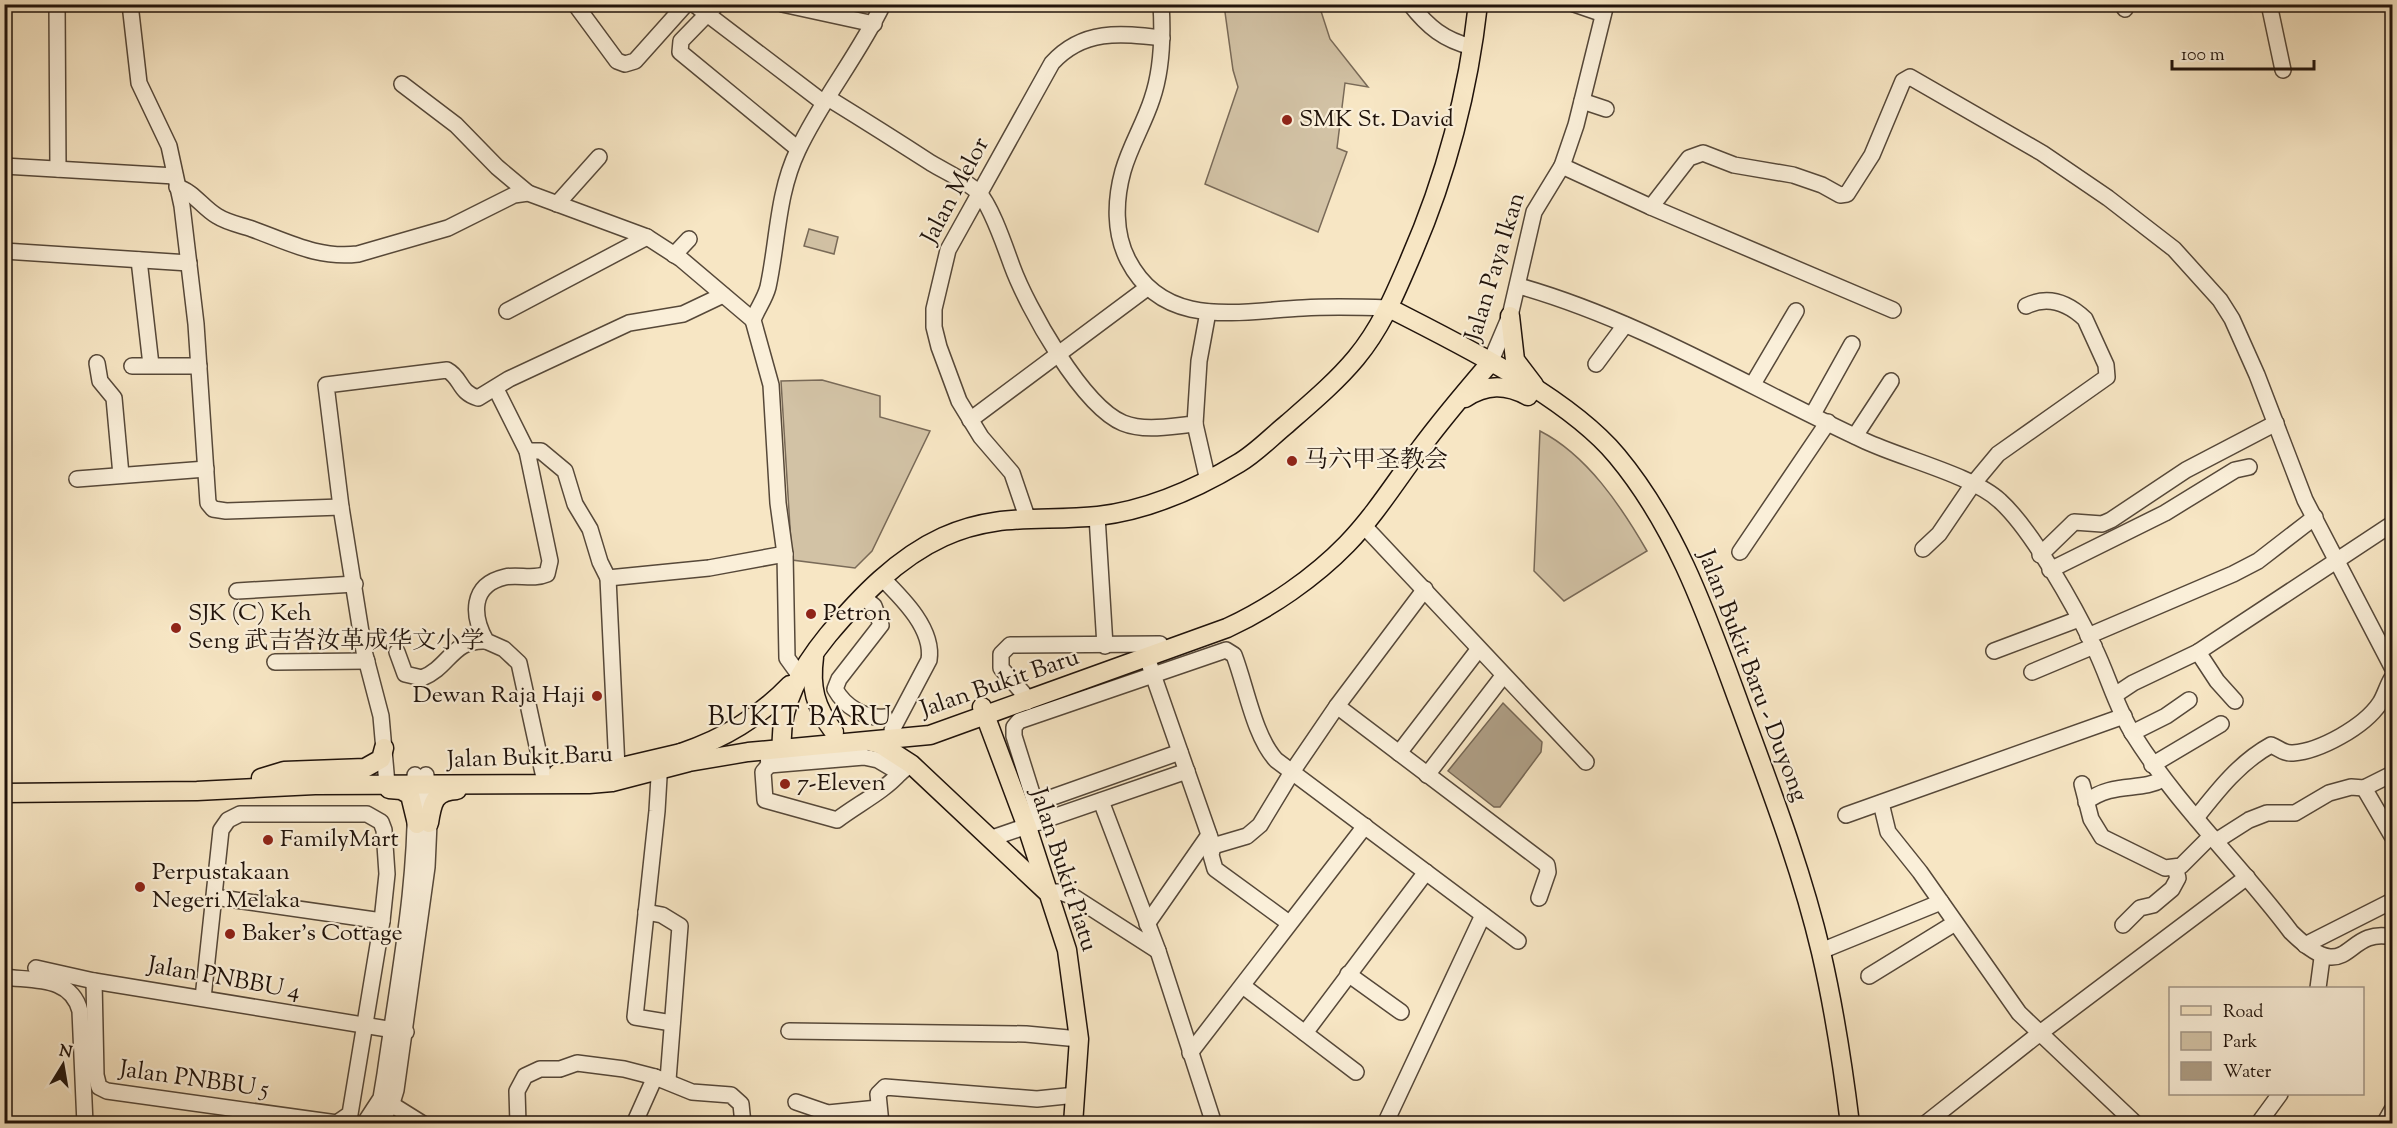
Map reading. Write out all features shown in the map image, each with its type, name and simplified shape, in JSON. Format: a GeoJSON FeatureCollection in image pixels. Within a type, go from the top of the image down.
{"type":"FeatureCollection","features":[{"type":"Feature","properties":{"kind":"main road"},"geometry":{"type":"LineString","coordinates":[[681,753],[726,736],[772,704],[800,675],[863,597],[882,578],[911,555],[942,537],[970,526],[1027,517],[1097,516],[1141,508],[1192,490],[1242,461],[1317,398],[1356,357],[1389,308],[1443,178],[1463,106],[1478,4]]}},
{"type":"Feature","properties":{"kind":"main road","name":"Jalan Bukit Baru - Duyong"},"geometry":{"type":"LineString","coordinates":[[1389,308],[1462,345],[1543,395],[1586,426],[1616,455],[1652,503],[1699,593],[1787,836],[1821,951],[1850,1124]]}},
{"type":"Feature","properties":{"kind":"main road"},"geometry":{"type":"LineString","coordinates":[[1510,316],[1515,360],[1543,395]]}},
{"type":"Feature","properties":{"kind":"main road","name":"Jalan Paya Ikan"},"geometry":{"type":"LineString","coordinates":[[1151,656],[1227,628],[1254,615],[1338,552],[1364,526],[1453,406],[1490,363]]}},
{"type":"Feature","properties":{"kind":"main road"},"geometry":{"type":"LineString","coordinates":[[1453,406],[1481,389],[1502,386],[1515,389],[1586,426]]}},
{"type":"Feature","properties":{"kind":"main road"},"geometry":{"type":"LineString","coordinates":[[814,655],[813,690],[820,712],[834,732]]}},
{"type":"Feature","properties":{"kind":"main road","name":"Jalan Bukit Baru"},"geometry":{"type":"LineString","coordinates":[[4,781],[147,783],[261,778],[558,784],[612,782],[681,753],[775,749],[930,735],[983,712],[1151,656]]}},
{"type":"Feature","properties":{"kind":"main road"},"geometry":{"type":"LineString","coordinates":[[775,749],[786,706],[800,675]]}},
{"type":"Feature","properties":{"kind":"main road","name":"Jalan Bukit Baru"},"geometry":{"type":"LineString","coordinates":[[421,780],[689,762],[775,749],[834,732],[889,724],[936,722],[983,712]]}},
{"type":"Feature","properties":{"kind":"main road","name":"Jalan Bukit Piatu"},"geometry":{"type":"LineString","coordinates":[[983,712],[1034,825],[1047,892],[1067,950],[1079,1039],[1073,1124]]}},
{"type":"Feature","properties":{"kind":"main road"},"geometry":{"type":"LineString","coordinates":[[869,741],[880,744],[906,769],[992,838],[1047,892]]}},
{"type":"Feature","properties":{"kind":"main road"},"geometry":{"type":"LineString","coordinates":[[261,778],[302,770],[365,768],[381,759],[384,748]]}},
{"type":"Feature","properties":{"kind":"main road","name":"Jalan Bukit Baru"},"geometry":{"type":"LineString","coordinates":[[4,793],[280,788],[387,779]]}},
{"type":"Feature","properties":{"kind":"main road"},"geometry":{"type":"LineString","coordinates":[[423,823],[434,799],[444,791],[509,790],[558,784]]}},
{"type":"Feature","properties":{"kind":"main road"},"geometry":{"type":"LineString","coordinates":[[280,788],[400,790],[410,795],[423,823]]}},
{"type":"Feature","properties":{"kind":"street"},"geometry":{"type":"LineString","coordinates":[[57,4],[58,169]]}},
{"type":"Feature","properties":{"kind":"street"},"geometry":{"type":"LineString","coordinates":[[130,4],[139,83],[169,146],[189,263],[199,366],[208,503],[213,509],[260,511],[341,507]]}},
{"type":"Feature","properties":{"kind":"street"},"geometry":{"type":"LineString","coordinates":[[575,4],[617,61],[625,64],[636,61],[686,4]]}},
{"type":"Feature","properties":{"kind":"street"},"geometry":{"type":"LineString","coordinates":[[694,4],[711,10],[826,100],[979,193],[997,227],[1021,289],[1036,320],[1080,383],[1104,410],[1121,422],[1136,427],[1153,428],[1195,424]]}},
{"type":"Feature","properties":{"kind":"street"},"geometry":{"type":"LineString","coordinates":[[782,4],[874,24]]}},
{"type":"Feature","properties":{"kind":"street"},"geometry":{"type":"LineString","coordinates":[[753,320],[767,291],[784,187],[798,149],[826,100],[865,42],[883,4]]}},
{"type":"Feature","properties":{"kind":"street"},"geometry":{"type":"LineString","coordinates":[[1161,4],[1162,38],[1153,98],[1128,157],[1117,209],[1119,234],[1126,256],[1147,288],[1163,299],[1208,312],[1229,314],[1302,308],[1389,308]]}},
{"type":"Feature","properties":{"kind":"street"},"geometry":{"type":"LineString","coordinates":[[1410,4],[1425,24],[1439,35],[1472,47]]}},
{"type":"Feature","properties":{"kind":"street"},"geometry":{"type":"LineString","coordinates":[[1574,4],[1605,9]]}},
{"type":"Feature","properties":{"kind":"street"},"geometry":{"type":"LineString","coordinates":[[2269,4],[2283,70]]}},
{"type":"Feature","properties":{"kind":"street","name":"Jalan Paya Ikan"},"geometry":{"type":"LineString","coordinates":[[1490,363],[1510,316],[1519,286],[1528,229],[1534,212],[1562,165],[1582,101],[1605,9]]}},
{"type":"Feature","properties":{"kind":"street"},"geometry":{"type":"LineString","coordinates":[[711,10],[681,40],[680,52],[798,149]]}},
{"type":"Feature","properties":{"kind":"street","name":"Jalan Melor"},"geometry":{"type":"LineString","coordinates":[[1027,517],[1012,473],[981,437],[970,420],[947,372],[934,327],[934,309],[948,250],[1052,63],[1063,51],[1077,42],[1099,35],[1121,34],[1162,38]]}},
{"type":"Feature","properties":{"kind":"street"},"geometry":{"type":"LineString","coordinates":[[1651,207],[1689,158],[1703,153],[1734,165],[1793,175],[1822,185],[1835,193],[1847,194],[1872,155],[1903,81],[1910,77],[2042,153],[2108,198],[2174,249],[2220,300],[2232,319],[2276,423],[2305,500],[2386,639],[2392,667]]}},
{"type":"Feature","properties":{"kind":"street"},"geometry":{"type":"LineString","coordinates":[[402,84],[456,125],[497,167],[528,193],[647,237],[674,255],[753,320],[771,385],[778,503],[785,554],[787,658],[800,675]]}},
{"type":"Feature","properties":{"kind":"street"},"geometry":{"type":"LineString","coordinates":[[1582,101],[1606,109]]}},
{"type":"Feature","properties":{"kind":"street"},"geometry":{"type":"LineString","coordinates":[[557,204],[599,157]]}},
{"type":"Feature","properties":{"kind":"street"},"geometry":{"type":"LineString","coordinates":[[1562,165],[1651,207],[1893,310]]}},
{"type":"Feature","properties":{"kind":"street"},"geometry":{"type":"LineString","coordinates":[[4,166],[176,181],[198,202],[220,218],[296,247],[343,256],[358,254],[448,228],[514,195],[528,193]]}},
{"type":"Feature","properties":{"kind":"street"},"geometry":{"type":"LineString","coordinates":[[507,311],[647,237]]}},
{"type":"Feature","properties":{"kind":"street"},"geometry":{"type":"LineString","coordinates":[[674,255],[689,239]]}},
{"type":"Feature","properties":{"kind":"street"},"geometry":{"type":"LineString","coordinates":[[4,251],[189,263]]}},
{"type":"Feature","properties":{"kind":"street"},"geometry":{"type":"LineString","coordinates":[[139,260],[151,366]]}},
{"type":"Feature","properties":{"kind":"street"},"geometry":{"type":"LineString","coordinates":[[1519,286],[1570,301],[1700,357],[1855,436],[1973,484],[2000,500],[2050,570],[2079,620],[2091,641],[2132,733],[2152,765],[2305,945],[2322,958],[2338,957],[2372,937],[2392,937]]}},
{"type":"Feature","properties":{"kind":"street"},"geometry":{"type":"LineString","coordinates":[[970,420],[1147,288]]}},
{"type":"Feature","properties":{"kind":"street"},"geometry":{"type":"LineString","coordinates":[[387,779],[378,702],[367,661],[341,507],[326,385],[447,370],[453,373],[462,391],[478,398],[509,379],[629,323],[683,314],[723,295]]}},
{"type":"Feature","properties":{"kind":"street"},"geometry":{"type":"LineString","coordinates":[[1923,549],[1939,534],[1973,484],[1998,454],[2107,377],[2106,365],[2085,319],[2053,300],[2035,302],[2026,306]]}},
{"type":"Feature","properties":{"kind":"street"},"geometry":{"type":"LineString","coordinates":[[1753,384],[1796,311]]}},
{"type":"Feature","properties":{"kind":"street"},"geometry":{"type":"LineString","coordinates":[[1208,312],[1199,362],[1195,424],[1208,481]]}},
{"type":"Feature","properties":{"kind":"street"},"geometry":{"type":"LineString","coordinates":[[1596,364],[1625,325]]}},
{"type":"Feature","properties":{"kind":"street"},"geometry":{"type":"LineString","coordinates":[[1813,414],[1852,344]]}},
{"type":"Feature","properties":{"kind":"street"},"geometry":{"type":"LineString","coordinates":[[97,363],[100,381],[114,398],[121,475]]}},
{"type":"Feature","properties":{"kind":"street"},"geometry":{"type":"LineString","coordinates":[[132,366],[199,366]]}},
{"type":"Feature","properties":{"kind":"street"},"geometry":{"type":"LineString","coordinates":[[1855,436],[1891,381]]}},
{"type":"Feature","properties":{"kind":"street"},"geometry":{"type":"LineString","coordinates":[[486,641],[475,615],[476,603],[481,595],[491,584],[504,577],[541,577],[547,574],[549,568],[549,549],[538,510],[527,450],[496,389]]}},
{"type":"Feature","properties":{"kind":"street"},"geometry":{"type":"LineString","coordinates":[[1740,552],[1828,422]]}},
{"type":"Feature","properties":{"kind":"street"},"geometry":{"type":"LineString","coordinates":[[2040,555],[2074,522],[2102,524],[2111,520],[2194,465],[2276,423]]}},
{"type":"Feature","properties":{"kind":"street"},"geometry":{"type":"LineString","coordinates":[[527,450],[541,451],[565,471],[575,504],[590,529],[608,583],[617,768]]}},
{"type":"Feature","properties":{"kind":"street"},"geometry":{"type":"LineString","coordinates":[[2050,570],[2165,513],[2235,470],[2249,467]]}},
{"type":"Feature","properties":{"kind":"street"},"geometry":{"type":"LineString","coordinates":[[77,479],[206,469]]}},
{"type":"Feature","properties":{"kind":"street"},"geometry":{"type":"LineString","coordinates":[[1097,516],[1105,646]]}},
{"type":"Feature","properties":{"kind":"street"},"geometry":{"type":"LineString","coordinates":[[2032,672],[2091,641],[2258,561],[2315,518]]}},
{"type":"Feature","properties":{"kind":"street"},"geometry":{"type":"LineString","coordinates":[[2115,695],[2198,652],[2392,524]]}},
{"type":"Feature","properties":{"kind":"street"},"geometry":{"type":"LineString","coordinates":[[1364,526],[1425,589],[1478,650],[1586,762]]}},
{"type":"Feature","properties":{"kind":"street"},"geometry":{"type":"LineString","coordinates":[[608,583],[785,554]]}},
{"type":"Feature","properties":{"kind":"street"},"geometry":{"type":"LineString","coordinates":[[863,597],[874,606],[881,625],[839,679],[835,689],[841,699],[867,716],[889,724],[929,660],[930,652],[914,615],[882,578]]}},
{"type":"Feature","properties":{"kind":"street"},"geometry":{"type":"LineString","coordinates":[[237,591],[355,584]]}},
{"type":"Feature","properties":{"kind":"street"},"geometry":{"type":"LineString","coordinates":[[1147,924],[1211,840],[1254,832],[1336,706],[1425,589]]}},
{"type":"Feature","properties":{"kind":"street"},"geometry":{"type":"LineString","coordinates":[[1994,651],[2079,620]]}},
{"type":"Feature","properties":{"kind":"street"},"geometry":{"type":"LineString","coordinates":[[397,652],[405,674],[422,678],[441,666],[460,646],[472,640],[486,641],[504,649],[519,663],[543,773]]}},
{"type":"Feature","properties":{"kind":"street"},"geometry":{"type":"LineString","coordinates":[[1025,697],[1001,668],[1001,654],[1005,648],[1018,644],[1105,646],[1151,656],[1219,650],[1230,652],[1245,684],[1268,752],[1518,941]]}},
{"type":"Feature","properties":{"kind":"street"},"geometry":{"type":"LineString","coordinates":[[1399,753],[1478,650]]}},
{"type":"Feature","properties":{"kind":"street"},"geometry":{"type":"LineString","coordinates":[[2198,652],[2217,681],[2235,701]]}},
{"type":"Feature","properties":{"kind":"street"},"geometry":{"type":"LineString","coordinates":[[1151,656],[1180,752],[1211,840],[1210,855],[1215,869],[1289,923]]}},
{"type":"Feature","properties":{"kind":"street"},"geometry":{"type":"LineString","coordinates":[[1034,825],[1036,803],[1014,736],[1014,727],[1019,721],[1151,656]]}},
{"type":"Feature","properties":{"kind":"street"},"geometry":{"type":"LineString","coordinates":[[275,662],[367,661]]}},
{"type":"Feature","properties":{"kind":"street"},"geometry":{"type":"LineString","coordinates":[[1427,775],[1503,676]]}},
{"type":"Feature","properties":{"kind":"street"},"geometry":{"type":"LineString","coordinates":[[2196,818],[2234,772],[2271,745],[2284,753],[2294,753],[2330,743],[2343,735],[2374,711],[2392,678]]}},
{"type":"Feature","properties":{"kind":"street"},"geometry":{"type":"LineString","coordinates":[[2132,733],[2166,716],[2189,700]]}},
{"type":"Feature","properties":{"kind":"street"},"geometry":{"type":"LineString","coordinates":[[1336,706],[1547,865],[1548,872],[1539,898]]}},
{"type":"Feature","properties":{"kind":"street"},"geometry":{"type":"LineString","coordinates":[[1846,815],[2124,716]]}},
{"type":"Feature","properties":{"kind":"street"},"geometry":{"type":"LineString","coordinates":[[2152,765],[2221,724]]}},
{"type":"Feature","properties":{"kind":"street"},"geometry":{"type":"LineString","coordinates":[[775,749],[864,757],[906,769],[889,785],[860,802],[837,820],[765,800],[763,772],[775,749]]}},
{"type":"Feature","properties":{"kind":"street"},"geometry":{"type":"LineString","coordinates":[[1036,803],[1180,752]]}},
{"type":"Feature","properties":{"kind":"street"},"geometry":{"type":"LineString","coordinates":[[656,765],[657,812],[635,1017],[672,1023]]}},
{"type":"Feature","properties":{"kind":"street"},"geometry":{"type":"LineString","coordinates":[[992,838],[1187,771]]}},
{"type":"Feature","properties":{"kind":"street"},"geometry":{"type":"LineString","coordinates":[[2082,784],[2091,819],[2102,837],[2165,868],[2175,868],[2214,838],[2249,820],[2267,813],[2295,813],[2339,790],[2351,787],[2364,788],[2392,774]]}},
{"type":"Feature","properties":{"kind":"street"},"geometry":{"type":"LineString","coordinates":[[379,1124],[386,1100],[422,916],[421,780]]}},
{"type":"Feature","properties":{"kind":"street"},"geometry":{"type":"LineString","coordinates":[[2086,802],[2095,795],[2117,788],[2154,785],[2163,780]]}},
{"type":"Feature","properties":{"kind":"street"},"geometry":{"type":"LineString","coordinates":[[2364,788],[2392,836]]}},
{"type":"Feature","properties":{"kind":"street"},"geometry":{"type":"LineString","coordinates":[[1101,801],[1158,951],[1214,1124]]}},
{"type":"Feature","properties":{"kind":"street"},"geometry":{"type":"LineString","coordinates":[[1881,803],[1888,832],[1941,902],[2019,1013],[2136,1124]]}},
{"type":"Feature","properties":{"kind":"street"},"geometry":{"type":"LineString","coordinates":[[203,998],[221,830],[228,820],[240,814],[368,814],[381,822],[384,830],[387,874],[366,1026]]}},
{"type":"Feature","properties":{"kind":"street"},"geometry":{"type":"LineString","coordinates":[[1190,1053],[1365,826]]}},
{"type":"Feature","properties":{"kind":"street"},"geometry":{"type":"LineString","coordinates":[[2122,925],[2140,908],[2153,905],[2172,888],[2178,879],[2175,868]]}},
{"type":"Feature","properties":{"kind":"street"},"geometry":{"type":"LineString","coordinates":[[1305,1033],[1426,872]]}},
{"type":"Feature","properties":{"kind":"street"},"geometry":{"type":"LineString","coordinates":[[1925,1124],[2040,1033],[2247,878]]}},
{"type":"Feature","properties":{"kind":"street"},"geometry":{"type":"LineString","coordinates":[[1047,892],[1060,892],[1074,897],[1158,951]]}},
{"type":"Feature","properties":{"kind":"street"},"geometry":{"type":"LineString","coordinates":[[214,897],[382,921]]}},
{"type":"Feature","properties":{"kind":"street"},"geometry":{"type":"LineString","coordinates":[[2305,945],[2392,901]]}},
{"type":"Feature","properties":{"kind":"street"},"geometry":{"type":"LineString","coordinates":[[1821,951],[1941,902]]}},
{"type":"Feature","properties":{"kind":"street"},"geometry":{"type":"LineString","coordinates":[[634,1124],[661,1078],[672,1023],[680,926],[662,915],[646,912]]}},
{"type":"Feature","properties":{"kind":"street"},"geometry":{"type":"LineString","coordinates":[[1385,1124],[1483,915]]}},
{"type":"Feature","properties":{"kind":"street"},"geometry":{"type":"LineString","coordinates":[[1869,976],[1955,923]]}},
{"type":"Feature","properties":{"kind":"street"},"geometry":{"type":"LineString","coordinates":[[2318,987],[2322,958]]}},
{"type":"Feature","properties":{"kind":"street","name":"Jalan PNBBU 4"},"geometry":{"type":"LineString","coordinates":[[36,968],[94,981],[399,1031]]}},
{"type":"Feature","properties":{"kind":"street"},"geometry":{"type":"LineString","coordinates":[[1348,974],[1401,1012]]}},
{"type":"Feature","properties":{"kind":"street"},"geometry":{"type":"LineString","coordinates":[[4,977],[59,984],[74,994],[80,1011],[85,1124]]}},
{"type":"Feature","properties":{"kind":"street","name":"Jalan PNBBU 5"},"geometry":{"type":"LineString","coordinates":[[94,981],[94,1048],[99,1087],[107,1091],[337,1123],[350,1114],[366,1026]]}},
{"type":"Feature","properties":{"kind":"street"},"geometry":{"type":"LineString","coordinates":[[1243,986],[1356,1072]]}},
{"type":"Feature","properties":{"kind":"street"},"geometry":{"type":"LineString","coordinates":[[789,1031],[992,1033],[1079,1039]]}},
{"type":"Feature","properties":{"kind":"street"},"geometry":{"type":"LineString","coordinates":[[518,1124],[517,1091],[520,1082],[531,1071],[560,1069],[584,1063],[661,1078],[692,1092],[724,1093],[737,1097],[741,1104],[743,1124]]}},
{"type":"Feature","properties":{"kind":"street"},"geometry":{"type":"LineString","coordinates":[[881,1124],[878,1094],[885,1087],[1037,1099],[1076,1095]]}},
{"type":"Feature","properties":{"kind":"street"},"geometry":{"type":"LineString","coordinates":[[2258,1124],[2279,1095]]}},
{"type":"Feature","properties":{"kind":"street"},"geometry":{"type":"LineString","coordinates":[[364,1124],[386,1100]]}},
{"type":"Feature","properties":{"kind":"street"},"geometry":{"type":"LineString","coordinates":[[386,1100],[423,1124]]}},
{"type":"Feature","properties":{"kind":"street"},"geometry":{"type":"LineString","coordinates":[[796,1102],[828,1113],[878,1108]]}},
{"type":"Feature","properties":{"kind":"street"},"geometry":{"type":"LineString","coordinates":[[2384,1124],[2392,1110]]}},
{"type":"Feature","properties":{"kind":"green space"},"geometry":{"type":"Polygon","coordinates":[[[1224,5],[1319,5],[1330,39],[1368,87],[1345,83],[1337,148],[1347,152],[1318,232],[1205,184],[1238,87],[1233,70],[1224,5]]]}},
{"type":"Feature","properties":{"kind":"green space"},"geometry":{"type":"Polygon","coordinates":[[[809,229],[838,237],[834,254],[804,246],[809,229]]]}},
{"type":"Feature","properties":{"kind":"green space"},"geometry":{"type":"Polygon","coordinates":[[[822,380],[880,396],[880,417],[930,431],[872,551],[855,568],[792,560],[781,381],[822,380]]]}},
{"type":"Feature","properties":{"kind":"green space"},"geometry":{"type":"Polygon","coordinates":[[[1540,431],[1557,441],[1588,468],[1614,500],[1647,551],[1564,601],[1534,571],[1540,431]]]}},
{"type":"Feature","properties":{"kind":"water"},"geometry":{"type":"Polygon","coordinates":[[[1503,703],[1542,742],[1541,752],[1500,807],[1494,807],[1448,771],[1503,703]]]}},
{"type":"Feature","properties":{"kind":"place","name":"SMK St. David"},"geometry":{"type":"Point","coordinates":[1287,120]}},
{"type":"Feature","properties":{"kind":"place","name":"马六甲圣教会"},"geometry":{"type":"Point","coordinates":[1292,461]}},
{"type":"Feature","properties":{"kind":"place","name":"Petron"},"geometry":{"type":"Point","coordinates":[811,614]}},
{"type":"Feature","properties":{"kind":"place","name":"SJK (C) Keh Seng 武吉峇汝革成华文小学"},"geometry":{"type":"Point","coordinates":[176,628]}},
{"type":"Feature","properties":{"kind":"place","name":"Dewan Raja Haji"},"geometry":{"type":"Point","coordinates":[597,696]}},
{"type":"Feature","properties":{"kind":"place","name":"7-Eleven"},"geometry":{"type":"Point","coordinates":[785,784]}},
{"type":"Feature","properties":{"kind":"place","name":"FamilyMart"},"geometry":{"type":"Point","coordinates":[268,840]}},
{"type":"Feature","properties":{"kind":"place","name":"Perpustakaan Negeri Melaka"},"geometry":{"type":"Point","coordinates":[140,887]}},
{"type":"Feature","properties":{"kind":"place","name":"Baker's Cottage"},"geometry":{"type":"Point","coordinates":[230,934]}},
{"type":"Feature","properties":{"kind":"district","name":"BUKIT BARU"},"geometry":{"type":"Point","coordinates":[800,718]}}]}
